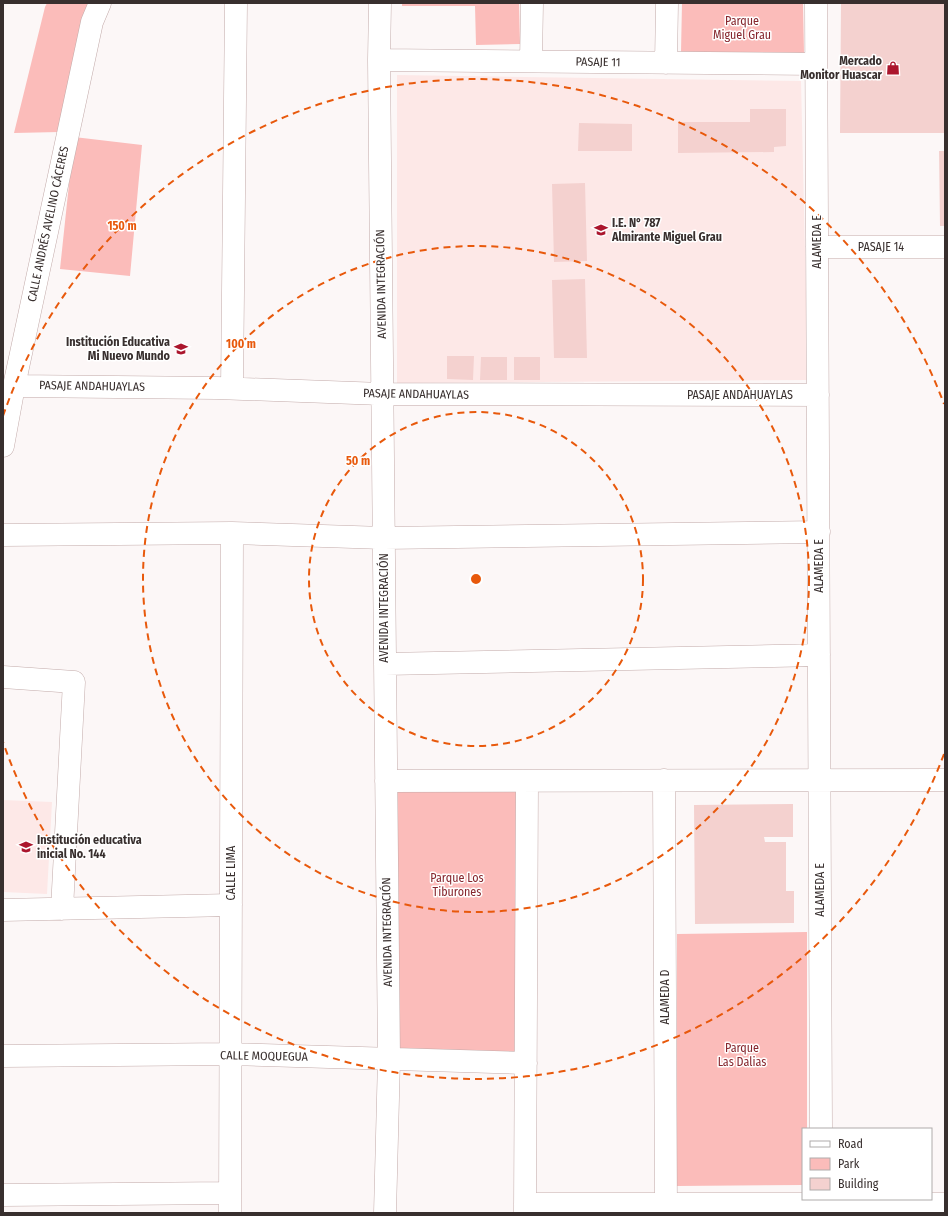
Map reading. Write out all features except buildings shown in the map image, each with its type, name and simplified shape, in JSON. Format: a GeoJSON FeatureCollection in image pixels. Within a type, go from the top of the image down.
{"type":"FeatureCollection","features":[{"type":"Feature","properties":{"kind":"street","name":"CALLE ANDRÉS AVELINO CÁCERES"},"geometry":{"type":"LineString","coordinates":[[3,446],[14,386],[92,22],[100,3]]}},
{"type":"Feature","properties":{"kind":"street"},"geometry":{"type":"LineString","coordinates":[[232,388],[236,3]]}},
{"type":"Feature","properties":{"kind":"street","name":"AVENIDA INTEGRACIÓN"},"geometry":{"type":"LineString","coordinates":[[380,3],[379,60],[389,1059],[385,1213]]}},
{"type":"Feature","properties":{"kind":"street"},"geometry":{"type":"LineString","coordinates":[[531,62],[532,3]]}},
{"type":"Feature","properties":{"kind":"street"},"geometry":{"type":"LineString","coordinates":[[666,63],[667,3]]}},
{"type":"Feature","properties":{"kind":"street","name":"ALAMEDA E"},"geometry":{"type":"LineString","coordinates":[[816,3],[821,1128]]}},
{"type":"Feature","properties":{"kind":"street","name":"PASAJE 11"},"geometry":{"type":"LineString","coordinates":[[379,60],[816,64]]}},
{"type":"Feature","properties":{"kind":"street","name":"PASAJE 14"},"geometry":{"type":"LineString","coordinates":[[817,247],[945,247]]}},
{"type":"Feature","properties":{"kind":"street","name":"PASAJE ANDAHUAYLAS"},"geometry":{"type":"LineString","coordinates":[[14,386],[232,388],[382,394],[818,395]]}},
{"type":"Feature","properties":{"kind":"street"},"geometry":{"type":"LineString","coordinates":[[3,534],[232,534],[384,538],[819,532]]}},
{"type":"Feature","properties":{"kind":"street","name":"CALLE LIMA"},"geometry":{"type":"LineString","coordinates":[[230,1203],[232,534]]}},
{"type":"Feature","properties":{"kind":"street"},"geometry":{"type":"LineString","coordinates":[[385,664],[819,655]]}},
{"type":"Feature","properties":{"kind":"street"},"geometry":{"type":"LineString","coordinates":[[3,676],[74,682],[62,909]]}},
{"type":"Feature","properties":{"kind":"street","name":"ALAMEDA D"},"geometry":{"type":"LineString","coordinates":[[664,780],[666,1209]]}},
{"type":"Feature","properties":{"kind":"street"},"geometry":{"type":"LineString","coordinates":[[386,781],[945,780]]}},
{"type":"Feature","properties":{"kind":"street"},"geometry":{"type":"LineString","coordinates":[[527,781],[525,1209],[666,1209],[821,1202],[945,1204]]}},
{"type":"Feature","properties":{"kind":"street"},"geometry":{"type":"LineString","coordinates":[[3,910],[231,906]]}},
{"type":"Feature","properties":{"kind":"street","name":"CALLE MOQUEGUA"},"geometry":{"type":"LineString","coordinates":[[3,1056],[230,1054],[526,1063]]}},
{"type":"Feature","properties":{"kind":"street"},"geometry":{"type":"LineString","coordinates":[[3,1194],[100,1204],[230,1203]]}},
{"type":"Feature","properties":{"kind":"shaded area","name":"I.E. N° 787 Almirante Miguel Grau"},"geometry":{"type":"Polygon","coordinates":[[[397,75],[801,81],[808,380],[397,383],[397,75]]]}},
{"type":"Feature","properties":{"kind":"shaded area","name":"Institución educativa inicial No. 144"},"geometry":{"type":"Polygon","coordinates":[[[3,800],[52,802],[47,894],[3,892],[3,800]]]}},
{"type":"Feature","properties":{"kind":"green space"},"geometry":{"type":"Polygon","coordinates":[[[47,3],[93,3],[59,132],[14,133],[45,7],[47,3]]]}},
{"type":"Feature","properties":{"kind":"green space"},"geometry":{"type":"Polygon","coordinates":[[[402,3],[519,3],[520,44],[476,45],[475,6],[402,6],[402,3]]]}},
{"type":"Feature","properties":{"kind":"green space","name":"Parque Miguel Grau"},"geometry":{"type":"Polygon","coordinates":[[[682,3],[803,3],[804,53],[681,52],[682,3]]]}},
{"type":"Feature","properties":{"kind":"green space"},"geometry":{"type":"Polygon","coordinates":[[[74,137],[142,145],[130,276],[60,269],[74,137]]]}},
{"type":"Feature","properties":{"kind":"green space","name":"Parque Los Tiburones"},"geometry":{"type":"Polygon","coordinates":[[[519,788],[517,1056],[396,1051],[395,789],[519,788]]]}},
{"type":"Feature","properties":{"kind":"green space","name":"Parque Las Dalias"},"geometry":{"type":"Polygon","coordinates":[[[807,932],[807,1128],[802,1128],[802,1185],[677,1186],[677,934],[807,932]]]}},
{"type":"Feature","properties":{"kind":"place","name":"Mercado Monitor Huascar"},"geometry":{"type":"Point","coordinates":[893,68]}},
{"type":"Feature","properties":{"kind":"place","name":"I.E. N° 787 Almirante Miguel Grau"},"geometry":{"type":"Point","coordinates":[601,230]}},
{"type":"Feature","properties":{"kind":"place","name":"Institución Educativa Mi Nuevo Mundo"},"geometry":{"type":"Point","coordinates":[181,349]}},
{"type":"Feature","properties":{"kind":"place","name":"Institución educativa inicial No. 144"},"geometry":{"type":"Point","coordinates":[26,847]}}]}
